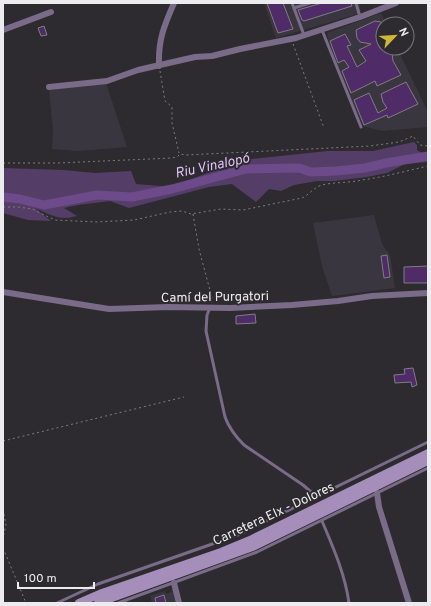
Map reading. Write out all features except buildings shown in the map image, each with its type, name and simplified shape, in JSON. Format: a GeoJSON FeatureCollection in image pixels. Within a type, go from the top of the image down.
{"type":"FeatureCollection","features":[{"type":"Feature","properties":{"kind":"main road","name":"Carretera Elx - Dolores"},"geometry":{"type":"LineString","coordinates":[[79,603],[102,593],[250,540],[428,453]]}},
{"type":"Feature","properties":{"kind":"main road","name":"Carretera Elx - Dolores"},"geometry":{"type":"LineString","coordinates":[[98,603],[255,546],[428,461]]}},
{"type":"Feature","properties":{"kind":"street"},"geometry":{"type":"LineString","coordinates":[[159,66],[160,37],[174,3]]}},
{"type":"Feature","properties":{"kind":"street"},"geometry":{"type":"LineString","coordinates":[[49,87],[107,81],[138,70],[195,57],[212,56],[304,36],[396,3]]}},
{"type":"Feature","properties":{"kind":"street"},"geometry":{"type":"LineString","coordinates":[[3,30],[51,12]]}},
{"type":"Feature","properties":{"kind":"street","name":"Camí del Purgatori"},"geometry":{"type":"LineString","coordinates":[[3,292],[109,309],[168,307],[210,308],[292,305],[372,296],[428,293]]}},
{"type":"Feature","properties":{"kind":"street"},"geometry":{"type":"LineString","coordinates":[[377,493],[379,506],[409,603]]}},
{"type":"Feature","properties":{"kind":"street"},"geometry":{"type":"LineString","coordinates":[[174,583],[179,603]]}},
{"type":"Feature","properties":{"kind":"lane"},"geometry":{"type":"LineString","coordinates":[[292,3],[304,36]]}},
{"type":"Feature","properties":{"kind":"lane"},"geometry":{"type":"LineString","coordinates":[[294,8],[310,3]]}},
{"type":"Feature","properties":{"kind":"lane"},"geometry":{"type":"LineString","coordinates":[[356,3],[360,17]]}},
{"type":"Feature","properties":{"kind":"lane"},"geometry":{"type":"LineString","coordinates":[[322,30],[361,127]]}},
{"type":"Feature","properties":{"kind":"lane"},"geometry":{"type":"LineString","coordinates":[[210,308],[207,315],[206,331],[225,417],[229,427],[244,444],[303,485],[317,497]]}},
{"type":"Feature","properties":{"kind":"lane"},"geometry":{"type":"LineString","coordinates":[[57,603],[98,584],[238,535],[428,442]]}},
{"type":"Feature","properties":{"kind":"lane"},"geometry":{"type":"LineString","coordinates":[[118,603],[257,552],[428,468]]}},
{"type":"Feature","properties":{"kind":"lane"},"geometry":{"type":"LineString","coordinates":[[322,520],[336,555],[347,591],[349,603]]}},
{"type":"Feature","properties":{"kind":"path"},"geometry":{"type":"LineString","coordinates":[[291,39],[324,128]]}},
{"type":"Feature","properties":{"kind":"path"},"geometry":{"type":"LineString","coordinates":[[159,66],[165,101],[172,107],[172,123],[180,154]]}},
{"type":"Feature","properties":{"kind":"path"},"geometry":{"type":"LineString","coordinates":[[3,164],[172,158],[177,157],[180,154],[186,155],[370,146],[399,142],[413,136],[420,145],[428,146]]}},
{"type":"Feature","properties":{"kind":"path"},"geometry":{"type":"LineString","coordinates":[[3,206],[32,209],[55,220],[69,222],[134,220],[170,212],[182,211],[192,214],[221,209],[243,210],[292,201],[308,196],[311,192],[322,185],[377,178],[428,166]]}},
{"type":"Feature","properties":{"kind":"path"},"geometry":{"type":"LineString","coordinates":[[192,214],[199,249],[212,298],[210,308]]}},
{"type":"Feature","properties":{"kind":"path"},"geometry":{"type":"LineString","coordinates":[[3,441],[184,397]]}},
{"type":"Feature","properties":{"kind":"path"},"geometry":{"type":"LineString","coordinates":[[3,509],[6,525],[3,538]]}},
{"type":"Feature","properties":{"kind":"path"},"geometry":{"type":"LineString","coordinates":[[3,548],[26,603]]}},
{"type":"Feature","properties":{"kind":"shaded area"},"geometry":{"type":"Polygon","coordinates":[[[264,3],[359,3],[361,13],[276,38],[264,3]]]}},
{"type":"Feature","properties":{"kind":"shaded area"},"geometry":{"type":"Polygon","coordinates":[[[381,13],[382,16],[375,16],[375,56],[401,56],[428,112],[428,127],[382,131],[363,126],[329,42],[327,33],[381,13]]]}},
{"type":"Feature","properties":{"kind":"shaded area"},"geometry":{"type":"Polygon","coordinates":[[[106,83],[127,147],[78,151],[52,149],[53,131],[49,90],[106,83]]]}},
{"type":"Feature","properties":{"kind":"shaded area"},"geometry":{"type":"Polygon","coordinates":[[[414,142],[417,145],[417,150],[422,153],[428,153],[428,162],[405,164],[387,173],[367,177],[334,181],[317,181],[294,185],[281,191],[269,189],[256,202],[232,184],[209,187],[129,208],[110,201],[78,205],[64,208],[77,216],[64,218],[59,218],[35,208],[51,221],[28,220],[3,213],[3,168],[64,170],[95,173],[131,171],[136,184],[171,187],[241,160],[328,151],[373,151],[414,142]]]}},
{"type":"Feature","properties":{"kind":"shaded area"},"geometry":{"type":"Polygon","coordinates":[[[374,215],[382,244],[390,255],[395,288],[332,296],[322,266],[313,223],[374,215]]]}},
{"type":"Feature","properties":{"kind":"shaded area"},"geometry":{"type":"Polygon","coordinates":[[[174,588],[177,603],[152,603],[150,596],[165,591],[166,594],[172,592],[171,589],[174,588]]]}},
{"type":"Feature","properties":{"kind":"waterway","name":"Riu Vinalopó"},"geometry":{"type":"LineString","coordinates":[[3,197],[20,199],[44,205],[97,195],[132,197],[172,189],[246,169],[299,168],[311,172],[336,171],[365,168],[428,156]]}}]}
